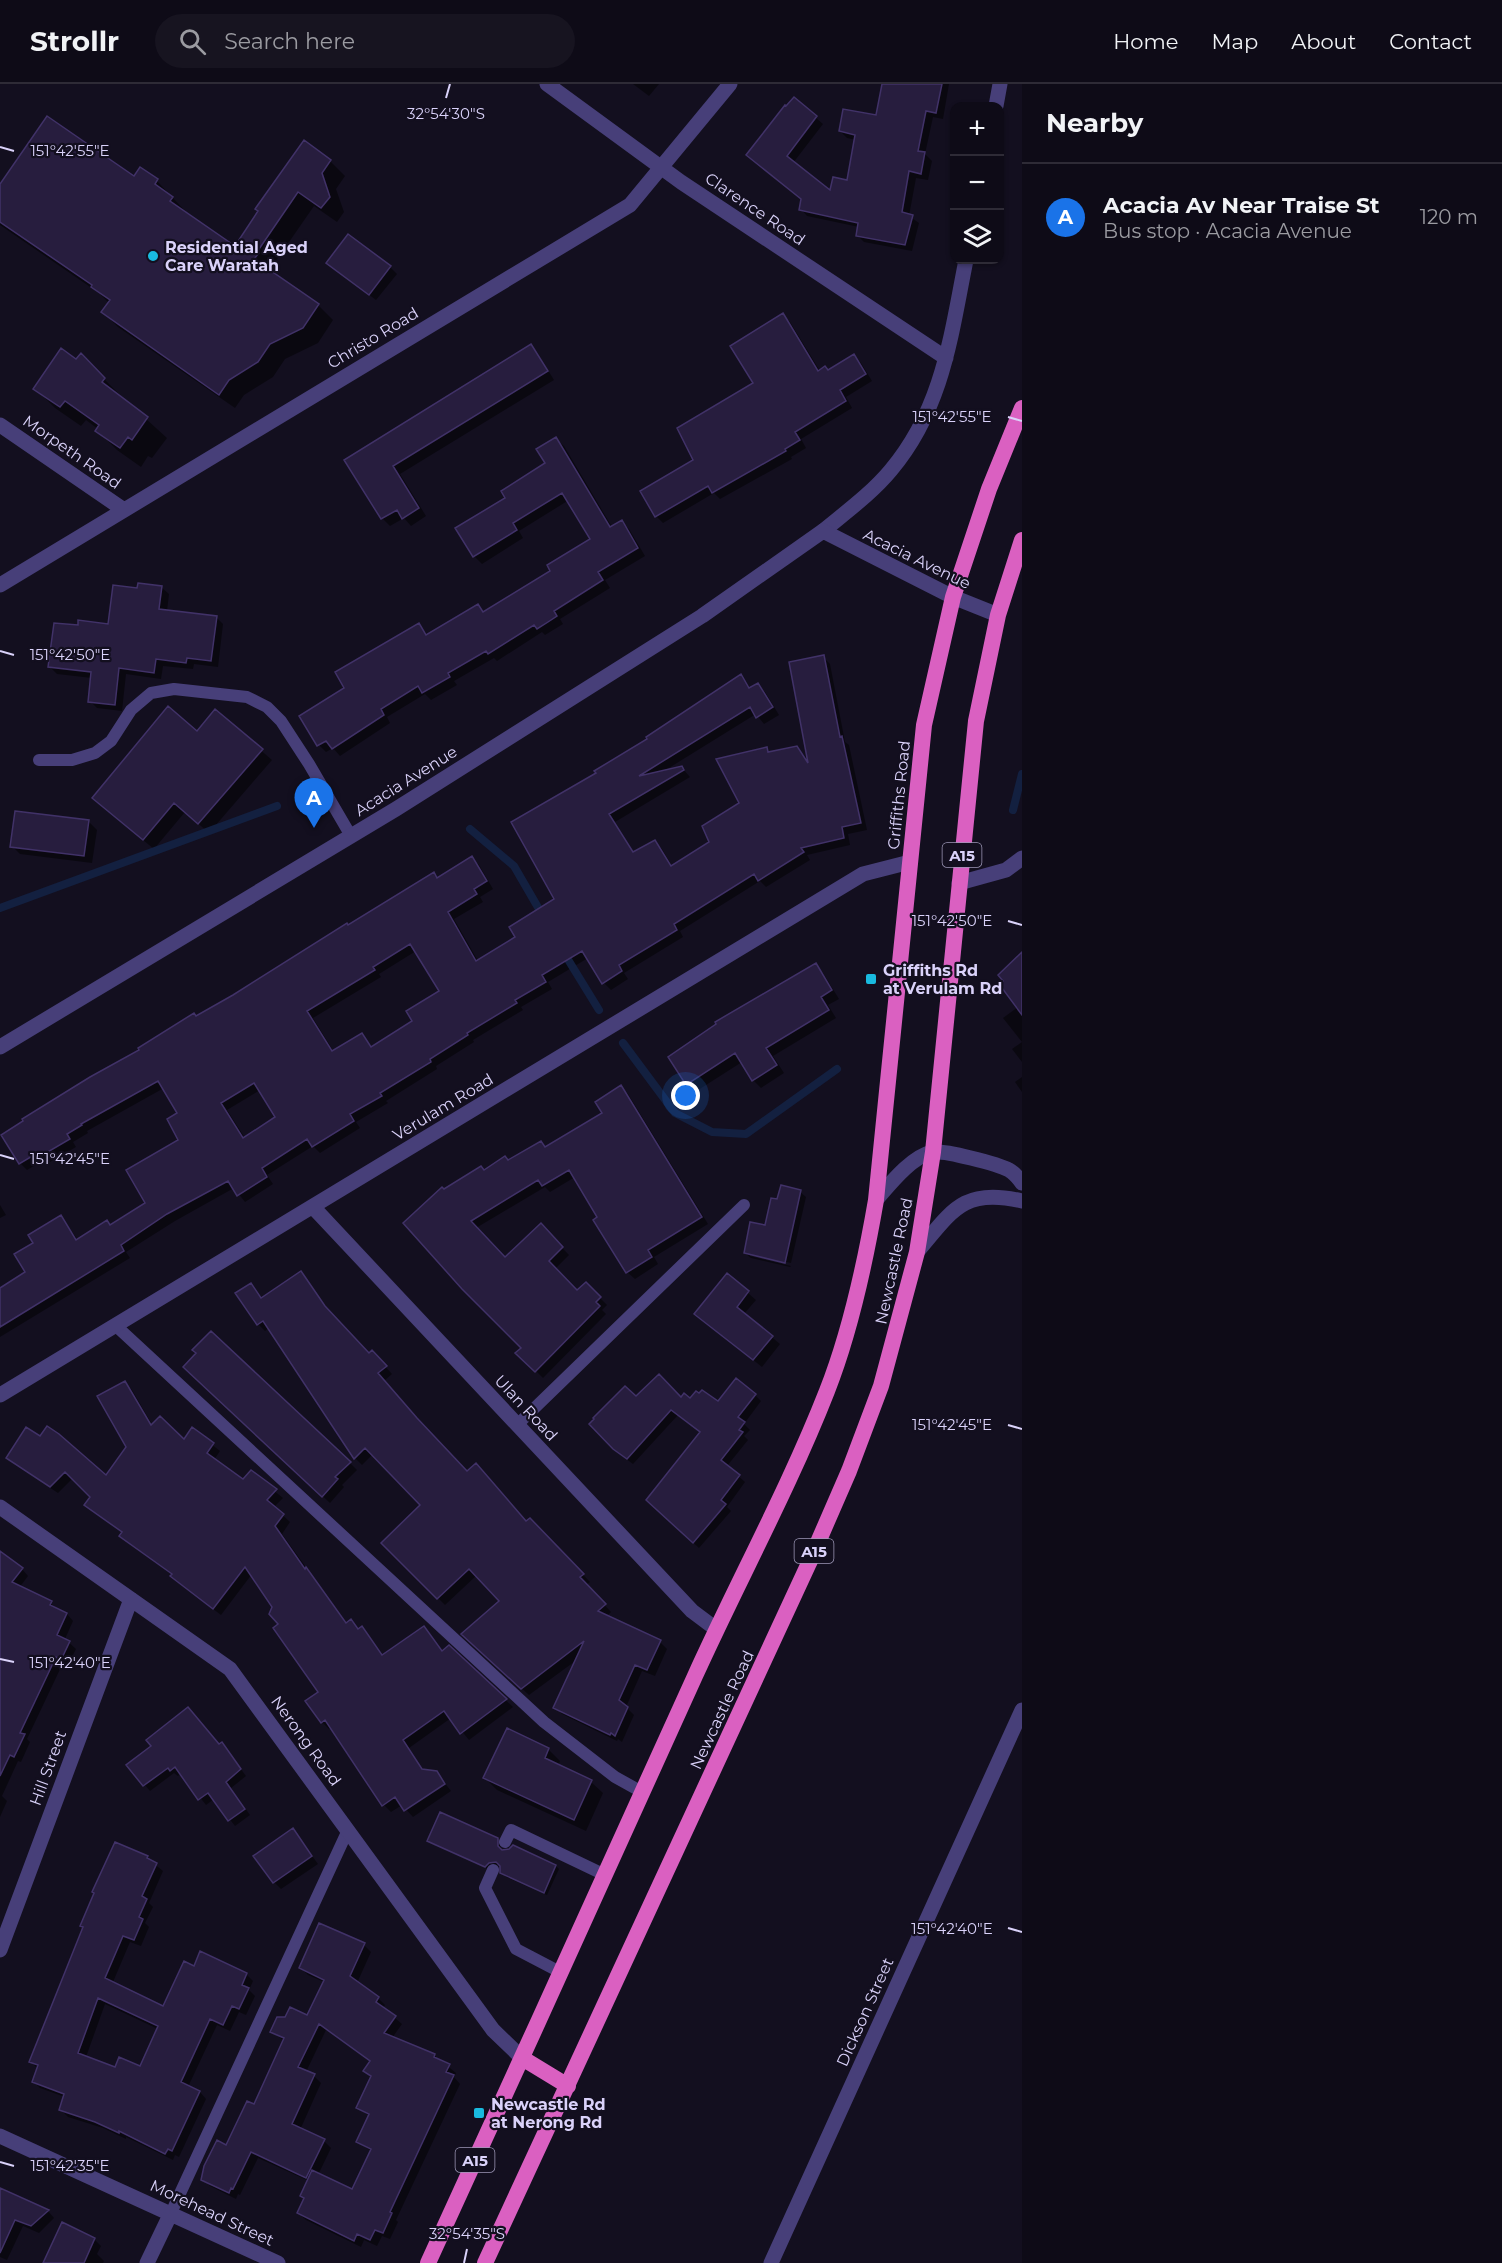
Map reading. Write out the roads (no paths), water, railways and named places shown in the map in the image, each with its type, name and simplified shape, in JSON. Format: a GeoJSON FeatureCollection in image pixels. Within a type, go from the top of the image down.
{"type":"FeatureCollection","features":[{"type":"Feature","properties":{"kind":"highway","name":"Griffiths Road"},"geometry":{"type":"LineString","coordinates":[[876,1200],[924,724],[953,597],[989,489],[1022,408]]}},
{"type":"Feature","properties":{"kind":"highway","name":"A15"},"geometry":{"type":"LineString","coordinates":[[933,1152],[976,720],[998,615],[1022,540]]}},
{"type":"Feature","properties":{"kind":"highway","name":"Newcastle Road"},"geometry":{"type":"LineString","coordinates":[[485,2263],[809,1563],[849,1471],[881,1386],[917,1252],[933,1152]]}},
{"type":"Feature","properties":{"kind":"highway","name":"Newcastle Road"},"geometry":{"type":"LineString","coordinates":[[428,2263],[716,1629],[800,1457],[828,1388],[852,1313],[876,1200]]}},
{"type":"Feature","properties":{"kind":"highway"},"geometry":{"type":"LineString","coordinates":[[522,2058],[568,2086]]}},
{"type":"Feature","properties":{"kind":"street","name":"Clarence Road"},"geometry":{"type":"LineString","coordinates":[[547,84],[681,182],[946,358]]}},
{"type":"Feature","properties":{"kind":"street","name":"Christo Road"},"geometry":{"type":"LineString","coordinates":[[0,585],[630,205],[730,84]]}},
{"type":"Feature","properties":{"kind":"street"},"geometry":{"type":"LineString","coordinates":[[997,102],[1000,84]]}},
{"type":"Feature","properties":{"kind":"street","name":"Acacia Avenue"},"geometry":{"type":"LineString","coordinates":[[0,1047],[351,836],[702,616],[823,531],[877,485],[908,448],[932,403],[946,358],[965,264]]}},
{"type":"Feature","properties":{"kind":"street","name":"Morpeth Road"},"geometry":{"type":"LineString","coordinates":[[0,424],[124,510]]}},
{"type":"Feature","properties":{"kind":"street","name":"Acacia Avenue"},"geometry":{"type":"LineString","coordinates":[[823,531],[953,597],[998,615]]}},
{"type":"Feature","properties":{"kind":"street"},"geometry":{"type":"LineString","coordinates":[[959,882],[1006,870],[1022,858]]}},
{"type":"Feature","properties":{"kind":"street","name":"Verulam Road"},"geometry":{"type":"LineString","coordinates":[[0,1395],[863,874],[910,862]]}},
{"type":"Feature","properties":{"kind":"street"},"geometry":{"type":"LineString","coordinates":[[876,1200],[912,1163],[933,1152],[967,1157],[999,1166],[1014,1173],[1022,1183]]}},
{"type":"Feature","properties":{"kind":"street"},"geometry":{"type":"LineString","coordinates":[[917,1252],[960,1204],[992,1196],[1022,1201]]}},
{"type":"Feature","properties":{"kind":"street","name":"Ulan Road"},"geometry":{"type":"LineString","coordinates":[[314,1207],[692,1611],[716,1629]]}},
{"type":"Feature","properties":{"kind":"street","name":"Nerong Road"},"geometry":{"type":"LineString","coordinates":[[0,1507],[230,1669],[493,2030],[522,2058]]}},
{"type":"Feature","properties":{"kind":"street","name":"Hill Street"},"geometry":{"type":"LineString","coordinates":[[0,1950],[131,1599]]}},
{"type":"Feature","properties":{"kind":"street","name":"Dickson Street"},"geometry":{"type":"LineString","coordinates":[[771,2263],[1022,1710]]}},
{"type":"Feature","properties":{"kind":"street","name":"Morehead Street"},"geometry":{"type":"LineString","coordinates":[[0,2136],[278,2263]]}},
{"type":"Feature","properties":{"kind":"street"},"geometry":{"type":"LineString","coordinates":[[147,2263],[171,2213]]}},
{"type":"Feature","properties":{"kind":"lane"},"geometry":{"type":"LineString","coordinates":[[39,760],[72,760],[94,753],[111,741],[131,710],[151,693],[174,689],[247,698],[267,707],[280,721],[309,764],[351,836]]}},
{"type":"Feature","properties":{"kind":"lane"},"geometry":{"type":"LineString","coordinates":[[517,1425],[744,1204]]}},
{"type":"Feature","properties":{"kind":"lane"},"geometry":{"type":"LineString","coordinates":[[115,1325],[544,1722],[615,1777],[642,1792]]}},
{"type":"Feature","properties":{"kind":"lane"},"geometry":{"type":"LineString","coordinates":[[171,2213],[348,1830]]}},
{"type":"Feature","properties":{"kind":"lane"},"geometry":{"type":"LineString","coordinates":[[505,1842],[511,1830],[605,1875]]}},
{"type":"Feature","properties":{"kind":"lane"},"geometry":{"type":"LineString","coordinates":[[493,1870],[485,1887],[516,1949],[560,1972]]}},
{"type":"Feature","properties":{"kind":"waterway"},"geometry":{"type":"LineString","coordinates":[[1013,810],[1022,774]]}},
{"type":"Feature","properties":{"kind":"waterway"},"geometry":{"type":"LineString","coordinates":[[0,908],[277,806]]}},
{"type":"Feature","properties":{"kind":"waterway"},"geometry":{"type":"LineString","coordinates":[[470,829],[514,866],[543,916]]}},
{"type":"Feature","properties":{"kind":"waterway"},"geometry":{"type":"LineString","coordinates":[[564,953],[599,1010]]}},
{"type":"Feature","properties":{"kind":"waterway"},"geometry":{"type":"LineString","coordinates":[[623,1043],[675,1113],[712,1132],[746,1134],[837,1069]]}},
{"type":"Feature","properties":{"kind":"place","name":"Residential Aged Care Waratah"},"geometry":{"type":"Point","coordinates":[153,256]}},
{"type":"Feature","properties":{"kind":"place","name":"Acacia Av Near Traise St"},"geometry":{"type":"Point","coordinates":[314,828]}},
{"type":"Feature","properties":{"kind":"place","name":"Griffiths Rd at Verulam Rd"},"geometry":{"type":"Point","coordinates":[871,979]}},
{"type":"Feature","properties":{"kind":"place","name":"Newcastle Rd at Nerong Rd"},"geometry":{"type":"Point","coordinates":[479,2113]}}]}
